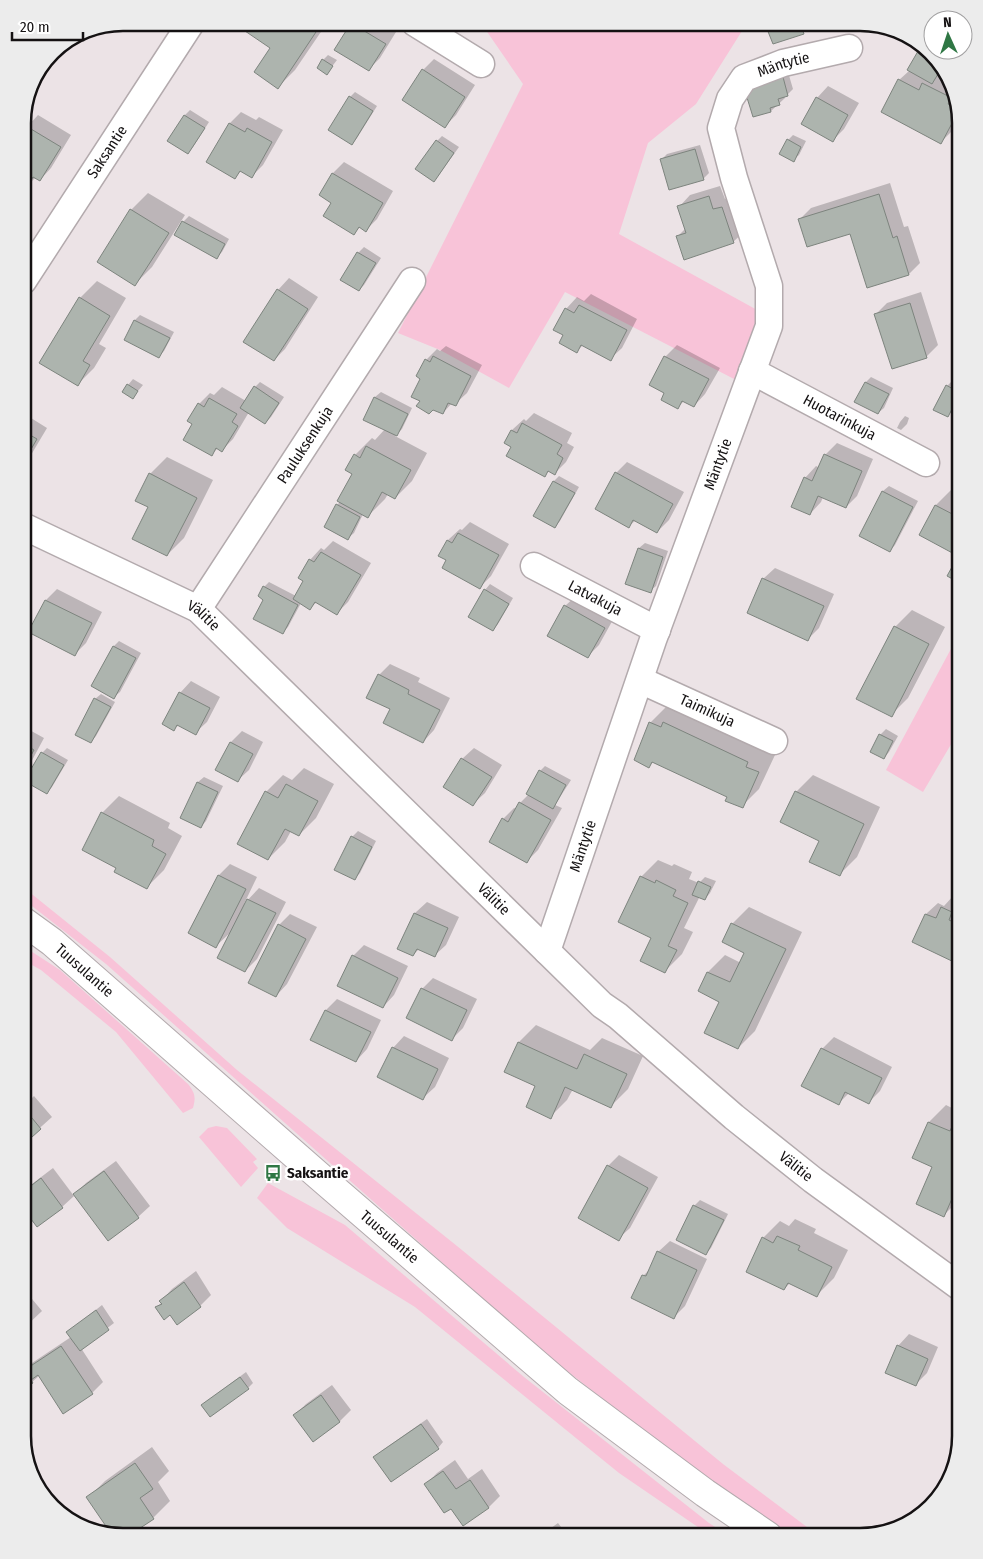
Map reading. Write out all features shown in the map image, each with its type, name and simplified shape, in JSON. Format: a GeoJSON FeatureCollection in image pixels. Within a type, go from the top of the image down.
{"type":"FeatureCollection","features":[{"type":"Feature","properties":{"kind":"main road","name":"Tuusulantie"},"geometry":{"type":"LineString","coordinates":[[31,927],[52,942],[568,1391],[705,1493],[756,1528]]}},
{"type":"Feature","properties":{"kind":"street","name":"Saksantie"},"geometry":{"type":"LineString","coordinates":[[31,269],[185,31]]}},
{"type":"Feature","properties":{"kind":"street"},"geometry":{"type":"LineString","coordinates":[[428,31],[481,64]]}},
{"type":"Feature","properties":{"kind":"street","name":"Mäntytie"},"geometry":{"type":"LineString","coordinates":[[547,951],[704,497],[769,326],[769,286],[734,178],[721,128],[730,99],[744,78],[783,63],[849,48]]}},
{"type":"Feature","properties":{"kind":"street","name":"Pauluksenkuja"},"geometry":{"type":"LineString","coordinates":[[198,609],[412,281]]}},
{"type":"Feature","properties":{"kind":"street","name":"Huotarinkuja"},"geometry":{"type":"LineString","coordinates":[[752,371],[926,463]]}},
{"type":"Feature","properties":{"kind":"street","name":"Välitie"},"geometry":{"type":"LineString","coordinates":[[31,530],[198,609],[602,1005],[618,1016],[734,1117],[813,1180],[952,1281]]}},
{"type":"Feature","properties":{"kind":"street","name":"Latvakuja"},"geometry":{"type":"LineString","coordinates":[[534,566],[657,630]]}},
{"type":"Feature","properties":{"kind":"street","name":"Taimikuja"},"geometry":{"type":"LineString","coordinates":[[640,680],[774,741]]}},
{"type":"Feature","properties":{"kind":"shaded area"},"geometry":{"type":"Polygon","coordinates":[[[487,31],[742,31],[696,104],[648,143],[619,234],[759,311],[736,380],[565,292],[509,388],[440,350],[398,333],[523,84],[487,31]]]}},
{"type":"Feature","properties":{"kind":"shaded area"},"geometry":{"type":"Polygon","coordinates":[[[952,647],[952,743],[923,792],[886,770],[952,647]]]}},
{"type":"Feature","properties":{"kind":"shaded area"},"geometry":{"type":"Polygon","coordinates":[[[31,893],[110,957],[237,1070],[457,1246],[723,1464],[808,1528],[777,1528],[716,1487],[544,1353],[106,964],[31,905],[31,893]]]}},
{"type":"Feature","properties":{"kind":"shaded area"},"geometry":{"type":"Polygon","coordinates":[[[31,951],[60,970],[188,1084],[194,1095],[193,1108],[183,1113],[116,1032],[41,970],[31,964],[31,951]]]}},
{"type":"Feature","properties":{"kind":"shaded area"},"geometry":{"type":"Polygon","coordinates":[[[216,1126],[227,1128],[257,1159],[253,1162],[258,1168],[241,1187],[199,1137],[208,1128],[216,1126]]]}},
{"type":"Feature","properties":{"kind":"shaded area"},"geometry":{"type":"Polygon","coordinates":[[[268,1183],[345,1225],[524,1377],[717,1528],[699,1528],[619,1473],[415,1307],[287,1228],[257,1198],[268,1183]]]}},
{"type":"Feature","properties":{"kind":"building"},"geometry":{"type":"Polygon","coordinates":[[[245,31],[317,31],[278,89],[254,72],[270,48],[245,31]]]}},
{"type":"Feature","properties":{"kind":"building"},"geometry":{"type":"Polygon","coordinates":[[[346,31],[364,31],[386,44],[369,71],[334,50],[346,31]]]}},
{"type":"Feature","properties":{"kind":"building"},"geometry":{"type":"Polygon","coordinates":[[[768,31],[803,31],[804,34],[773,44],[768,31]]]}},
{"type":"Feature","properties":{"kind":"building"},"geometry":{"type":"Polygon","coordinates":[[[917,52],[938,75],[932,84],[907,70],[917,52]]]}},
{"type":"Feature","properties":{"kind":"building"},"geometry":{"type":"Polygon","coordinates":[[[322,59],[333,66],[327,75],[317,68],[322,59]]]}},
{"type":"Feature","properties":{"kind":"building"},"geometry":{"type":"Polygon","coordinates":[[[422,69],[465,97],[445,128],[402,100],[422,69]]]}},
{"type":"Feature","properties":{"kind":"building"},"geometry":{"type":"Polygon","coordinates":[[[783,77],[788,96],[778,99],[780,105],[770,108],[771,112],[753,117],[744,88],[783,77]]]}},
{"type":"Feature","properties":{"kind":"building"},"geometry":{"type":"Polygon","coordinates":[[[898,79],[919,90],[922,83],[947,96],[952,123],[941,144],[881,112],[898,79]]]}},
{"type":"Feature","properties":{"kind":"building"},"geometry":{"type":"Polygon","coordinates":[[[349,96],[373,111],[352,145],[328,130],[349,96]]]}},
{"type":"Feature","properties":{"kind":"building"},"geometry":{"type":"Polygon","coordinates":[[[816,97],[848,115],[833,142],[801,124],[816,97]]]}},
{"type":"Feature","properties":{"kind":"building"},"geometry":{"type":"Polygon","coordinates":[[[184,115],[205,128],[188,154],[167,141],[184,115]]]}},
{"type":"Feature","properties":{"kind":"building"},"geometry":{"type":"Polygon","coordinates":[[[229,123],[245,132],[247,128],[272,142],[252,178],[240,171],[235,179],[206,162],[229,123]]]}},
{"type":"Feature","properties":{"kind":"building"},"geometry":{"type":"Polygon","coordinates":[[[31,129],[61,147],[40,181],[33,177],[31,180],[31,129]]]}},
{"type":"Feature","properties":{"kind":"building"},"geometry":{"type":"Polygon","coordinates":[[[787,139],[801,147],[794,162],[779,154],[787,139]]]}},
{"type":"Feature","properties":{"kind":"building"},"geometry":{"type":"Polygon","coordinates":[[[436,140],[454,153],[434,182],[415,169],[436,140]]]}},
{"type":"Feature","properties":{"kind":"building"},"geometry":{"type":"Polygon","coordinates":[[[695,149],[704,180],[669,190],[660,159],[695,149]]]}},
{"type":"Feature","properties":{"kind":"building"},"geometry":{"type":"Polygon","coordinates":[[[332,173],[383,203],[366,232],[359,227],[354,235],[323,216],[331,203],[319,195],[332,173]]]}},
{"type":"Feature","properties":{"kind":"building"},"geometry":{"type":"Polygon","coordinates":[[[879,194],[893,238],[897,236],[909,275],[867,288],[850,234],[807,247],[798,219],[879,194]]]}},
{"type":"Feature","properties":{"kind":"building"},"geometry":{"type":"Polygon","coordinates":[[[709,196],[713,209],[722,207],[734,243],[684,260],[676,236],[686,233],[677,206],[709,196]]]}},
{"type":"Feature","properties":{"kind":"building"},"geometry":{"type":"Polygon","coordinates":[[[130,209],[169,233],[135,286],[97,262],[130,209]]]}},
{"type":"Feature","properties":{"kind":"building"},"geometry":{"type":"Polygon","coordinates":[[[182,221],[225,244],[217,259],[174,235],[182,221]]]}},
{"type":"Feature","properties":{"kind":"building"},"geometry":{"type":"Polygon","coordinates":[[[357,252],[376,263],[359,291],[340,280],[357,252]]]}},
{"type":"Feature","properties":{"kind":"building"},"geometry":{"type":"Polygon","coordinates":[[[277,289],[308,309],[274,361],[243,342],[277,289]]]}},
{"type":"Feature","properties":{"kind":"building"},"geometry":{"type":"Polygon","coordinates":[[[79,297],[110,316],[83,361],[90,365],[78,386],[39,363],[79,297]]]}},
{"type":"Feature","properties":{"kind":"building"},"geometry":{"type":"Polygon","coordinates":[[[910,303],[927,358],[892,369],[874,314],[910,303]]]}},
{"type":"Feature","properties":{"kind":"building"},"geometry":{"type":"Polygon","coordinates":[[[579,305],[627,330],[611,361],[581,345],[577,353],[559,343],[563,335],[553,330],[565,308],[574,313],[579,305]]]}},
{"type":"Feature","properties":{"kind":"building"},"geometry":{"type":"Polygon","coordinates":[[[134,320],[170,338],[159,358],[124,340],[134,320]]]}},
{"type":"Feature","properties":{"kind":"building"},"geometry":{"type":"Polygon","coordinates":[[[433,356],[471,376],[456,406],[448,403],[443,414],[433,410],[429,414],[416,406],[420,401],[411,397],[420,379],[416,376],[425,359],[430,362],[433,356]]]}},
{"type":"Feature","properties":{"kind":"building"},"geometry":{"type":"Polygon","coordinates":[[[664,356],[709,379],[694,407],[682,401],[678,409],[661,400],[664,393],[649,385],[664,356]]]}},
{"type":"Feature","properties":{"kind":"building"},"geometry":{"type":"Polygon","coordinates":[[[865,382],[889,394],[878,414],[854,402],[865,382]]]}},
{"type":"Feature","properties":{"kind":"building"},"geometry":{"type":"Polygon","coordinates":[[[127,384],[138,391],[133,399],[122,392],[127,384]]]}},
{"type":"Feature","properties":{"kind":"building"},"geometry":{"type":"Polygon","coordinates":[[[946,385],[952,388],[952,409],[948,417],[933,410],[946,385]]]}},
{"type":"Feature","properties":{"kind":"building"},"geometry":{"type":"Polygon","coordinates":[[[254,386],[279,403],[265,424],[240,408],[254,386]]]}},
{"type":"Feature","properties":{"kind":"building"},"geometry":{"type":"Polygon","coordinates":[[[374,397],[408,414],[397,436],[363,420],[374,397]]]}},
{"type":"Feature","properties":{"kind":"building"},"geometry":{"type":"Polygon","coordinates":[[[209,398],[237,414],[232,422],[238,426],[222,452],[216,448],[212,456],[183,440],[192,424],[187,421],[198,403],[204,407],[209,398]]]}},
{"type":"Feature","properties":{"kind":"building"},"geometry":{"type":"Polygon","coordinates":[[[522,423],[562,445],[557,454],[563,458],[555,475],[548,471],[545,477],[506,456],[511,447],[504,443],[511,430],[517,433],[522,423]]]}},
{"type":"Feature","properties":{"kind":"building"},"geometry":{"type":"Polygon","coordinates":[[[31,436],[37,439],[31,449],[31,436]]]}},
{"type":"Feature","properties":{"kind":"building"},"geometry":{"type":"Polygon","coordinates":[[[366,446],[411,470],[395,499],[382,492],[368,518],[337,501],[352,474],[345,470],[354,454],[360,458],[366,446]]]}},
{"type":"Feature","properties":{"kind":"building"},"geometry":{"type":"Polygon","coordinates":[[[824,454],[862,471],[846,508],[818,496],[810,515],[791,507],[804,477],[812,481],[824,454]]]}},
{"type":"Feature","properties":{"kind":"building"},"geometry":{"type":"Polygon","coordinates":[[[615,472],[673,504],[657,533],[633,520],[629,528],[595,509],[615,472]]]}},
{"type":"Feature","properties":{"kind":"building"},"geometry":{"type":"Polygon","coordinates":[[[149,473],[197,498],[167,556],[132,539],[148,507],[135,501],[149,473]]]}},
{"type":"Feature","properties":{"kind":"building"},"geometry":{"type":"Polygon","coordinates":[[[553,481],[575,493],[555,528],[533,516],[553,481]]]}},
{"type":"Feature","properties":{"kind":"building"},"geometry":{"type":"Polygon","coordinates":[[[882,491],[913,507],[890,552],[859,536],[882,491]]]}},
{"type":"Feature","properties":{"kind":"building"},"geometry":{"type":"Polygon","coordinates":[[[336,504],[360,517],[348,540],[324,527],[336,504]]]}},
{"type":"Feature","properties":{"kind":"building"},"geometry":{"type":"Polygon","coordinates":[[[935,505],[952,514],[952,553],[919,535],[935,505]]]}},
{"type":"Feature","properties":{"kind":"building"},"geometry":{"type":"Polygon","coordinates":[[[458,533],[499,555],[480,589],[442,568],[446,560],[438,556],[447,540],[452,543],[458,533]]]}},
{"type":"Feature","properties":{"kind":"building"},"geometry":{"type":"Polygon","coordinates":[[[638,548],[663,557],[651,593],[625,584],[638,548]]]}},
{"type":"Feature","properties":{"kind":"building"},"geometry":{"type":"Polygon","coordinates":[[[321,552],[361,575],[337,615],[315,602],[310,610],[293,599],[303,581],[298,578],[309,559],[314,562],[321,552]]]}},
{"type":"Feature","properties":{"kind":"building"},"geometry":{"type":"Polygon","coordinates":[[[952,567],[952,579],[947,576],[952,567]]]}},
{"type":"Feature","properties":{"kind":"building"},"geometry":{"type":"Polygon","coordinates":[[[762,578],[824,606],[808,641],[747,613],[762,578]]]}},
{"type":"Feature","properties":{"kind":"building"},"geometry":{"type":"Polygon","coordinates":[[[263,586],[298,605],[283,634],[253,619],[263,600],[258,596],[263,586]]]}},
{"type":"Feature","properties":{"kind":"building"},"geometry":{"type":"Polygon","coordinates":[[[484,589],[509,604],[493,631],[468,617],[484,589]]]}},
{"type":"Feature","properties":{"kind":"building"},"geometry":{"type":"Polygon","coordinates":[[[45,600],[92,623],[75,656],[31,634],[31,626],[45,600]]]}},
{"type":"Feature","properties":{"kind":"building"},"geometry":{"type":"Polygon","coordinates":[[[564,605],[605,628],[588,658],[547,636],[564,605]]]}},
{"type":"Feature","properties":{"kind":"building"},"geometry":{"type":"Polygon","coordinates":[[[894,626],[929,644],[892,717],[856,699],[894,626]]]}},
{"type":"Feature","properties":{"kind":"building"},"geometry":{"type":"Polygon","coordinates":[[[113,646],[136,658],[114,699],[91,686],[113,646]]]}},
{"type":"Feature","properties":{"kind":"building"},"geometry":{"type":"Polygon","coordinates":[[[378,674],[409,690],[408,694],[440,710],[423,743],[383,723],[390,709],[366,698],[378,674]]]}},
{"type":"Feature","properties":{"kind":"building"},"geometry":{"type":"Polygon","coordinates":[[[179,692],[210,708],[196,735],[177,725],[174,731],[162,724],[179,692]]]}},
{"type":"Feature","properties":{"kind":"building"},"geometry":{"type":"Polygon","coordinates":[[[94,698],[111,707],[91,743],[75,735],[94,698]]]}},
{"type":"Feature","properties":{"kind":"building"},"geometry":{"type":"Polygon","coordinates":[[[649,722],[661,727],[663,722],[748,762],[746,767],[759,772],[743,808],[725,801],[727,797],[652,762],[649,768],[634,760],[649,722]]]}},
{"type":"Feature","properties":{"kind":"building"},"geometry":{"type":"Polygon","coordinates":[[[879,734],[893,741],[884,759],[870,752],[879,734]]]}},
{"type":"Feature","properties":{"kind":"building"},"geometry":{"type":"Polygon","coordinates":[[[230,742],[253,754],[238,782],[215,770],[230,742]]]}},
{"type":"Feature","properties":{"kind":"building"},"geometry":{"type":"Polygon","coordinates":[[[41,752],[64,765],[47,794],[31,785],[31,769],[41,752]]]}},
{"type":"Feature","properties":{"kind":"building"},"geometry":{"type":"Polygon","coordinates":[[[461,758],[492,777],[473,806],[443,787],[461,758]]]}},
{"type":"Feature","properties":{"kind":"building"},"geometry":{"type":"Polygon","coordinates":[[[539,770],[566,785],[553,809],[526,794],[539,770]]]}},
{"type":"Feature","properties":{"kind":"building"},"geometry":{"type":"Polygon","coordinates":[[[197,782],[218,792],[201,828],[180,818],[197,782]]]}},
{"type":"Feature","properties":{"kind":"building"},"geometry":{"type":"Polygon","coordinates":[[[286,784],[318,801],[299,836],[285,829],[268,860],[237,844],[265,791],[278,798],[286,784]]]}},
{"type":"Feature","properties":{"kind":"building"},"geometry":{"type":"Polygon","coordinates":[[[795,791],[864,824],[840,876],[809,862],[819,841],[780,822],[795,791]]]}},
{"type":"Feature","properties":{"kind":"building"},"geometry":{"type":"Polygon","coordinates":[[[519,802],[551,820],[527,863],[489,842],[502,818],[508,822],[519,802]]]}},
{"type":"Feature","properties":{"kind":"building"},"geometry":{"type":"Polygon","coordinates":[[[101,812],[154,840],[152,846],[166,854],[147,889],[114,872],[116,868],[82,850],[101,812]]]}},
{"type":"Feature","properties":{"kind":"building"},"geometry":{"type":"Polygon","coordinates":[[[351,836],[372,847],[355,880],[334,870],[351,836]]]}},
{"type":"Feature","properties":{"kind":"building"},"geometry":{"type":"Polygon","coordinates":[[[218,875],[246,889],[216,948],[188,933],[218,875]]]}},
{"type":"Feature","properties":{"kind":"building"},"geometry":{"type":"Polygon","coordinates":[[[640,876],[655,883],[656,880],[676,890],[673,896],[688,903],[668,946],[677,950],[665,973],[640,961],[651,938],[618,922],[640,876]]]}},
{"type":"Feature","properties":{"kind":"building"},"geometry":{"type":"Polygon","coordinates":[[[698,881],[711,887],[705,900],[692,895],[698,881]]]}},
{"type":"Feature","properties":{"kind":"building"},"geometry":{"type":"Polygon","coordinates":[[[247,899],[276,913],[245,972],[217,958],[247,899]]]}},
{"type":"Feature","properties":{"kind":"building"},"geometry":{"type":"Polygon","coordinates":[[[941,907],[952,912],[949,920],[952,921],[952,961],[912,942],[925,914],[936,918],[941,907]]]}},
{"type":"Feature","properties":{"kind":"building"},"geometry":{"type":"Polygon","coordinates":[[[414,913],[448,928],[435,957],[417,949],[413,956],[397,949],[414,913]]]}},
{"type":"Feature","properties":{"kind":"building"},"geometry":{"type":"Polygon","coordinates":[[[731,923],[786,949],[738,1049],[704,1033],[719,1002],[698,991],[707,972],[730,982],[744,953],[722,942],[731,923]]]}},
{"type":"Feature","properties":{"kind":"building"},"geometry":{"type":"Polygon","coordinates":[[[278,924],[306,939],[276,997],[248,983],[278,924]]]}},
{"type":"Feature","properties":{"kind":"building"},"geometry":{"type":"Polygon","coordinates":[[[352,955],[398,978],[383,1008],[337,986],[352,955]]]}},
{"type":"Feature","properties":{"kind":"building"},"geometry":{"type":"Polygon","coordinates":[[[421,988],[467,1010],[452,1041],[406,1018],[421,988]]]}},
{"type":"Feature","properties":{"kind":"building"},"geometry":{"type":"Polygon","coordinates":[[[325,1010],[371,1032],[356,1062],[310,1040],[325,1010]]]}},
{"type":"Feature","properties":{"kind":"building"},"geometry":{"type":"Polygon","coordinates":[[[518,1042],[577,1069],[584,1054],[627,1074],[611,1108],[565,1087],[551,1119],[526,1107],[535,1086],[504,1072],[518,1042]]]}},
{"type":"Feature","properties":{"kind":"building"},"geometry":{"type":"Polygon","coordinates":[[[392,1047],[438,1069],[423,1100],[377,1077],[392,1047]]]}},
{"type":"Feature","properties":{"kind":"building"},"geometry":{"type":"Polygon","coordinates":[[[821,1048],[882,1078],[869,1104],[845,1092],[839,1105],[801,1086],[821,1048]]]}},
{"type":"Feature","properties":{"kind":"building"},"geometry":{"type":"Polygon","coordinates":[[[31,1117],[41,1129],[31,1138],[31,1117]]]}},
{"type":"Feature","properties":{"kind":"building"},"geometry":{"type":"Polygon","coordinates":[[[928,1122],[950,1131],[952,1126],[952,1198],[944,1217],[916,1204],[932,1167],[912,1158],[928,1122]]]}},
{"type":"Feature","properties":{"kind":"building"},"geometry":{"type":"Polygon","coordinates":[[[607,1165],[648,1188],[619,1241],[578,1218],[607,1165]]]}},
{"type":"Feature","properties":{"kind":"building"},"geometry":{"type":"Polygon","coordinates":[[[104,1171],[139,1218],[108,1241],[73,1194],[104,1171]]]}},
{"type":"Feature","properties":{"kind":"building"},"geometry":{"type":"Polygon","coordinates":[[[41,1178],[63,1208],[37,1227],[31,1219],[31,1186],[41,1178]]]}},
{"type":"Feature","properties":{"kind":"building"},"geometry":{"type":"Polygon","coordinates":[[[693,1205],[724,1220],[706,1255],[676,1240],[693,1205]]]}},
{"type":"Feature","properties":{"kind":"building"},"geometry":{"type":"Polygon","coordinates":[[[777,1236],[800,1246],[798,1250],[832,1267],[817,1297],[788,1283],[784,1290],[746,1272],[762,1237],[773,1243],[777,1236]]]}},
{"type":"Feature","properties":{"kind":"building"},"geometry":{"type":"Polygon","coordinates":[[[657,1251],[697,1270],[674,1319],[631,1298],[642,1275],[646,1276],[657,1251]]]}},
{"type":"Feature","properties":{"kind":"building"},"geometry":{"type":"Polygon","coordinates":[[[184,1282],[201,1307],[177,1325],[170,1315],[164,1320],[155,1307],[162,1304],[159,1301],[184,1282]]]}},
{"type":"Feature","properties":{"kind":"building"},"geometry":{"type":"Polygon","coordinates":[[[96,1310],[109,1330],[80,1351],[66,1332],[96,1310]]]}},
{"type":"Feature","properties":{"kind":"building"},"geometry":{"type":"Polygon","coordinates":[[[897,1345],[928,1359],[916,1386],[885,1373],[897,1345]]]}},
{"type":"Feature","properties":{"kind":"building"},"geometry":{"type":"Polygon","coordinates":[[[61,1346],[93,1394],[63,1414],[38,1375],[31,1380],[31,1366],[61,1346]]]}},
{"type":"Feature","properties":{"kind":"building"},"geometry":{"type":"Polygon","coordinates":[[[240,1377],[249,1389],[210,1417],[201,1405],[240,1377]]]}},
{"type":"Feature","properties":{"kind":"building"},"geometry":{"type":"Polygon","coordinates":[[[321,1395],[340,1422],[313,1442],[293,1415],[321,1395]]]}},
{"type":"Feature","properties":{"kind":"building"},"geometry":{"type":"Polygon","coordinates":[[[421,1424],[439,1449],[391,1482],[373,1457],[421,1424]]]}},
{"type":"Feature","properties":{"kind":"building"},"geometry":{"type":"Polygon","coordinates":[[[135,1463],[153,1489],[140,1498],[154,1519],[140,1528],[106,1526],[86,1497],[135,1463]]]}},
{"type":"Feature","properties":{"kind":"building"},"geometry":{"type":"Polygon","coordinates":[[[443,1471],[456,1489],[470,1480],[489,1508],[463,1526],[451,1509],[444,1513],[424,1484],[443,1471]]]}},
{"type":"Feature","properties":{"kind":"place","name":"Saksantie"},"geometry":{"type":"Point","coordinates":[273,1173]}}]}
